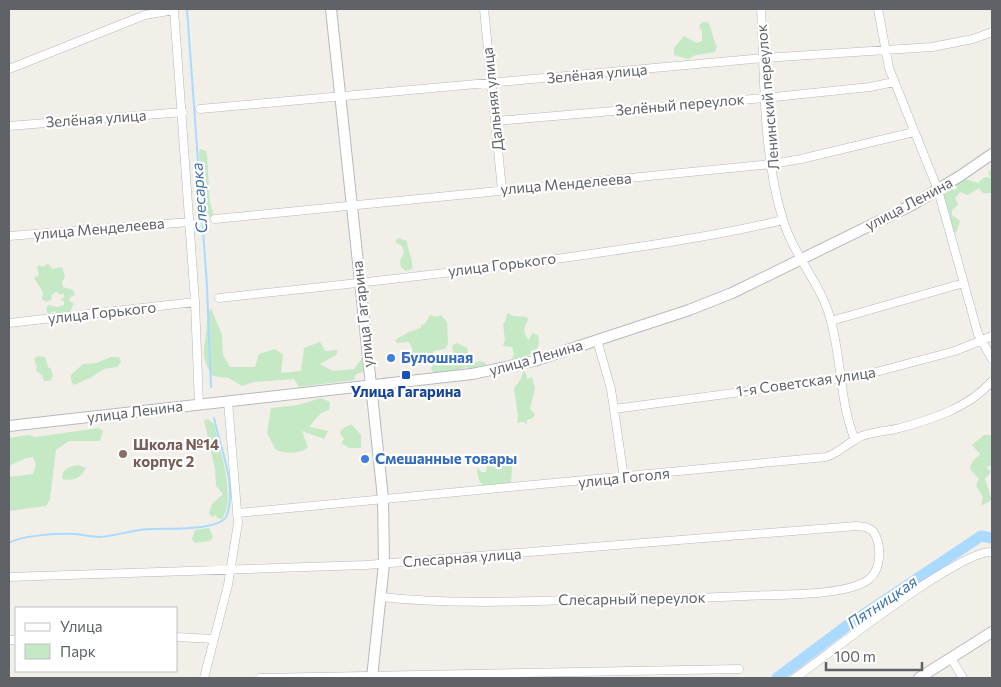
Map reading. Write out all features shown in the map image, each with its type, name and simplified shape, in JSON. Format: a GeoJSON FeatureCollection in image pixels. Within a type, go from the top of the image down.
{"type":"FeatureCollection","features":[{"type":"Feature","properties":{"kind":"main road","name":"улица Гагарина"},"geometry":{"type":"LineString","coordinates":[[331,9],[383,498],[384,564],[372,677]]}},
{"type":"Feature","properties":{"kind":"main road","name":"улица Ленина"},"geometry":{"type":"LineString","coordinates":[[9,426],[486,372],[534,361],[710,302],[801,259],[938,190],[992,154]]}},
{"type":"Feature","properties":{"kind":"main road"},"geometry":{"type":"LineString","coordinates":[[920,678],[992,632]]}},
{"type":"Feature","properties":{"kind":"street"},"geometry":{"type":"LineString","coordinates":[[9,69],[145,15],[174,9],[190,222],[199,404]]}},
{"type":"Feature","properties":{"kind":"street","name":"Дальняя улица"},"geometry":{"type":"LineString","coordinates":[[484,9],[502,190]]}},
{"type":"Feature","properties":{"kind":"street","name":"Ленинский переулок"},"geometry":{"type":"LineString","coordinates":[[761,9],[765,98],[772,164],[783,220],[827,308],[849,423],[855,440]]}},
{"type":"Feature","properties":{"kind":"street"},"geometry":{"type":"LineString","coordinates":[[878,9],[884,50],[894,82],[938,190],[981,341],[992,360]]}},
{"type":"Feature","properties":{"kind":"street","name":"Зелёная улица"},"geometry":{"type":"LineString","coordinates":[[200,109],[764,58],[941,46],[973,39],[992,32]]}},
{"type":"Feature","properties":{"kind":"street","name":"Зелёный переулок"},"geometry":{"type":"LineString","coordinates":[[496,121],[765,98],[870,87],[894,82]]}},
{"type":"Feature","properties":{"kind":"street","name":"Зелёная улица"},"geometry":{"type":"LineString","coordinates":[[9,126],[183,112]]}},
{"type":"Feature","properties":{"kind":"street","name":"улица Менделеева"},"geometry":{"type":"LineString","coordinates":[[215,218],[772,164],[914,132]]}},
{"type":"Feature","properties":{"kind":"street","name":"улица Горького"},"geometry":{"type":"LineString","coordinates":[[219,298],[509,265],[663,244],[732,232],[783,220]]}},
{"type":"Feature","properties":{"kind":"street","name":"улица Менделеева"},"geometry":{"type":"LineString","coordinates":[[9,236],[190,222]]}},
{"type":"Feature","properties":{"kind":"street"},"geometry":{"type":"LineString","coordinates":[[831,321],[964,284]]}},
{"type":"Feature","properties":{"kind":"street","name":"улица Горького"},"geometry":{"type":"LineString","coordinates":[[9,323],[195,302]]}},
{"type":"Feature","properties":{"kind":"street","name":"1-я Советская улица"},"geometry":{"type":"LineString","coordinates":[[614,408],[840,379],[963,349],[992,336]]}},
{"type":"Feature","properties":{"kind":"street"},"geometry":{"type":"LineString","coordinates":[[597,340],[614,408],[624,478]]}},
{"type":"Feature","properties":{"kind":"street","name":"улица Гоголя"},"geometry":{"type":"LineString","coordinates":[[238,513],[383,498],[624,478],[826,457],[837,453],[865,435],[903,427],[947,412],[977,395],[992,381]]}},
{"type":"Feature","properties":{"kind":"street"},"geometry":{"type":"LineString","coordinates":[[204,678],[231,568],[238,513],[228,401]]}},
{"type":"Feature","properties":{"kind":"street","name":"Слесарная улица"},"geometry":{"type":"LineString","coordinates":[[9,577],[384,564],[856,526],[870,529],[876,535],[879,553],[876,570]]}},
{"type":"Feature","properties":{"kind":"street"},"geometry":{"type":"LineString","coordinates":[[794,678],[936,578],[975,554],[992,552]]}},
{"type":"Feature","properties":{"kind":"street","name":"Слесарный переулок"},"geometry":{"type":"LineString","coordinates":[[380,597],[469,603],[803,593],[855,586],[866,581],[876,570]]}},
{"type":"Feature","properties":{"kind":"street"},"geometry":{"type":"LineString","coordinates":[[178,637],[214,639]]}},
{"type":"Feature","properties":{"kind":"street"},"geometry":{"type":"LineString","coordinates":[[951,658],[963,678]]}},
{"type":"Feature","properties":{"kind":"street"},"geometry":{"type":"LineString","coordinates":[[260,678],[739,669]]}},
{"type":"Feature","properties":{"kind":"green space"},"geometry":{"type":"Polygon","coordinates":[[[702,22],[708,22],[717,46],[715,52],[696,55],[688,59],[674,55],[674,48],[684,36],[697,43],[702,41],[702,31],[699,27],[702,22]]]}},
{"type":"Feature","properties":{"kind":"green space"},"geometry":{"type":"Polygon","coordinates":[[[200,149],[206,151],[207,155],[210,203],[214,215],[211,217],[203,215],[200,149]]]}},
{"type":"Feature","properties":{"kind":"green space"},"geometry":{"type":"Polygon","coordinates":[[[992,170],[992,193],[983,193],[979,188],[968,195],[960,192],[955,198],[958,205],[952,210],[952,215],[960,221],[956,233],[952,229],[950,214],[942,196],[948,190],[957,189],[957,184],[965,179],[978,183],[985,177],[991,178],[988,172],[992,170]]]}},
{"type":"Feature","properties":{"kind":"green space"},"geometry":{"type":"Polygon","coordinates":[[[398,238],[407,241],[412,269],[406,271],[401,267],[400,261],[404,252],[402,246],[395,242],[398,238]]]}},
{"type":"Feature","properties":{"kind":"green space"},"geometry":{"type":"Polygon","coordinates":[[[48,263],[52,269],[62,267],[65,276],[62,283],[63,287],[73,290],[75,295],[69,301],[74,303],[70,312],[57,313],[54,311],[48,314],[46,309],[48,305],[58,307],[64,305],[64,301],[60,300],[64,297],[64,294],[55,292],[51,296],[52,299],[46,302],[42,299],[43,292],[34,278],[39,275],[37,267],[39,265],[43,267],[48,263]]]}},
{"type":"Feature","properties":{"kind":"green space"},"geometry":{"type":"Polygon","coordinates":[[[211,308],[222,335],[223,355],[230,367],[255,367],[259,354],[275,349],[283,355],[281,373],[301,371],[304,348],[320,342],[325,351],[338,350],[336,355],[320,364],[333,371],[354,369],[362,358],[364,372],[356,374],[354,380],[299,387],[294,379],[254,382],[242,386],[229,378],[213,376],[205,361],[204,352],[207,318],[211,308]]]}},
{"type":"Feature","properties":{"kind":"green space"},"geometry":{"type":"Polygon","coordinates":[[[507,313],[513,316],[527,317],[528,320],[524,330],[525,335],[529,340],[532,333],[538,335],[539,340],[538,347],[534,352],[513,361],[511,361],[514,354],[512,347],[503,346],[505,340],[503,324],[507,313]]]}},
{"type":"Feature","properties":{"kind":"green space"},"geometry":{"type":"Polygon","coordinates":[[[430,315],[436,317],[441,315],[447,322],[448,344],[445,349],[434,351],[430,358],[415,363],[411,354],[413,350],[409,342],[397,343],[395,340],[421,328],[421,325],[425,324],[430,315]]]}},
{"type":"Feature","properties":{"kind":"green space"},"geometry":{"type":"Polygon","coordinates":[[[457,343],[467,348],[468,355],[464,358],[465,361],[472,363],[480,361],[486,363],[485,367],[473,370],[466,367],[456,371],[433,372],[431,368],[434,363],[448,364],[451,361],[450,357],[454,354],[452,346],[457,343]]]}},
{"type":"Feature","properties":{"kind":"green space"},"geometry":{"type":"Polygon","coordinates":[[[38,356],[45,357],[48,367],[51,369],[53,376],[50,381],[44,381],[42,375],[36,371],[37,367],[34,359],[38,356]]]}},
{"type":"Feature","properties":{"kind":"green space"},"geometry":{"type":"Polygon","coordinates":[[[111,357],[119,357],[121,362],[117,367],[104,369],[74,385],[71,375],[83,364],[96,363],[111,357]]]}},
{"type":"Feature","properties":{"kind":"green space"},"geometry":{"type":"Polygon","coordinates":[[[523,371],[526,373],[527,379],[532,377],[535,388],[530,409],[535,414],[533,418],[527,420],[527,424],[523,422],[517,423],[518,417],[514,388],[521,379],[523,371]]]}},
{"type":"Feature","properties":{"kind":"green space"},"geometry":{"type":"Polygon","coordinates":[[[321,398],[330,402],[329,410],[321,413],[309,427],[328,431],[324,439],[302,431],[308,448],[292,453],[276,450],[267,433],[271,408],[298,405],[321,398]]]}},
{"type":"Feature","properties":{"kind":"green space"},"geometry":{"type":"Polygon","coordinates":[[[208,419],[214,424],[223,459],[227,486],[228,499],[222,519],[217,518],[216,515],[212,517],[209,513],[212,504],[223,494],[216,486],[215,469],[204,420],[208,419]]]}},
{"type":"Feature","properties":{"kind":"green space"},"geometry":{"type":"Polygon","coordinates":[[[351,424],[361,435],[361,448],[349,448],[341,443],[344,439],[340,433],[342,429],[351,424]]]}},
{"type":"Feature","properties":{"kind":"green space"},"geometry":{"type":"Polygon","coordinates":[[[99,428],[103,431],[100,441],[69,441],[56,450],[50,499],[46,506],[9,511],[9,477],[33,474],[36,465],[33,457],[26,458],[9,466],[9,438],[28,435],[36,437],[99,428]]]}},
{"type":"Feature","properties":{"kind":"green space"},"geometry":{"type":"Polygon","coordinates":[[[984,435],[992,435],[992,465],[986,467],[991,472],[985,479],[992,500],[981,506],[983,497],[976,486],[979,479],[970,469],[972,462],[980,454],[972,445],[984,435]]]}},
{"type":"Feature","properties":{"kind":"green space"},"geometry":{"type":"Polygon","coordinates":[[[505,457],[512,466],[511,483],[491,487],[483,485],[478,475],[477,467],[481,472],[486,472],[487,466],[501,462],[505,457]]]}},
{"type":"Feature","properties":{"kind":"green space"},"geometry":{"type":"Polygon","coordinates":[[[78,465],[86,468],[79,477],[70,480],[62,479],[63,472],[69,467],[78,465]]]}},
{"type":"Feature","properties":{"kind":"green space"},"geometry":{"type":"Polygon","coordinates":[[[209,528],[213,537],[210,541],[195,543],[192,539],[195,530],[209,528]]]}},
{"type":"Feature","properties":{"kind":"waterway","name":"Слесарка"},"geometry":{"type":"LineString","coordinates":[[187,9],[207,286],[211,387]]}},
{"type":"Feature","properties":{"kind":"waterway","name":"Слесарка"},"geometry":{"type":"LineString","coordinates":[[9,543],[41,535],[76,534],[99,537],[148,529],[201,527],[222,521],[227,515],[230,491],[227,466],[214,418]]}},
{"type":"Feature","properties":{"kind":"waterway","name":"Пятницкая"},"geometry":{"type":"LineString","coordinates":[[777,678],[852,622],[981,536],[992,538]]}},
{"type":"Feature","properties":{"kind":"place","name":"Булошная"},"geometry":{"type":"Point","coordinates":[391,358]}},
{"type":"Feature","properties":{"kind":"place","name":"Улица Гагарина"},"geometry":{"type":"Point","coordinates":[406,375]}},
{"type":"Feature","properties":{"kind":"place","name":"Школа №14 корпус 2"},"geometry":{"type":"Point","coordinates":[123,454]}},
{"type":"Feature","properties":{"kind":"place","name":"Смешанные товары"},"geometry":{"type":"Point","coordinates":[365,459]}}]}
